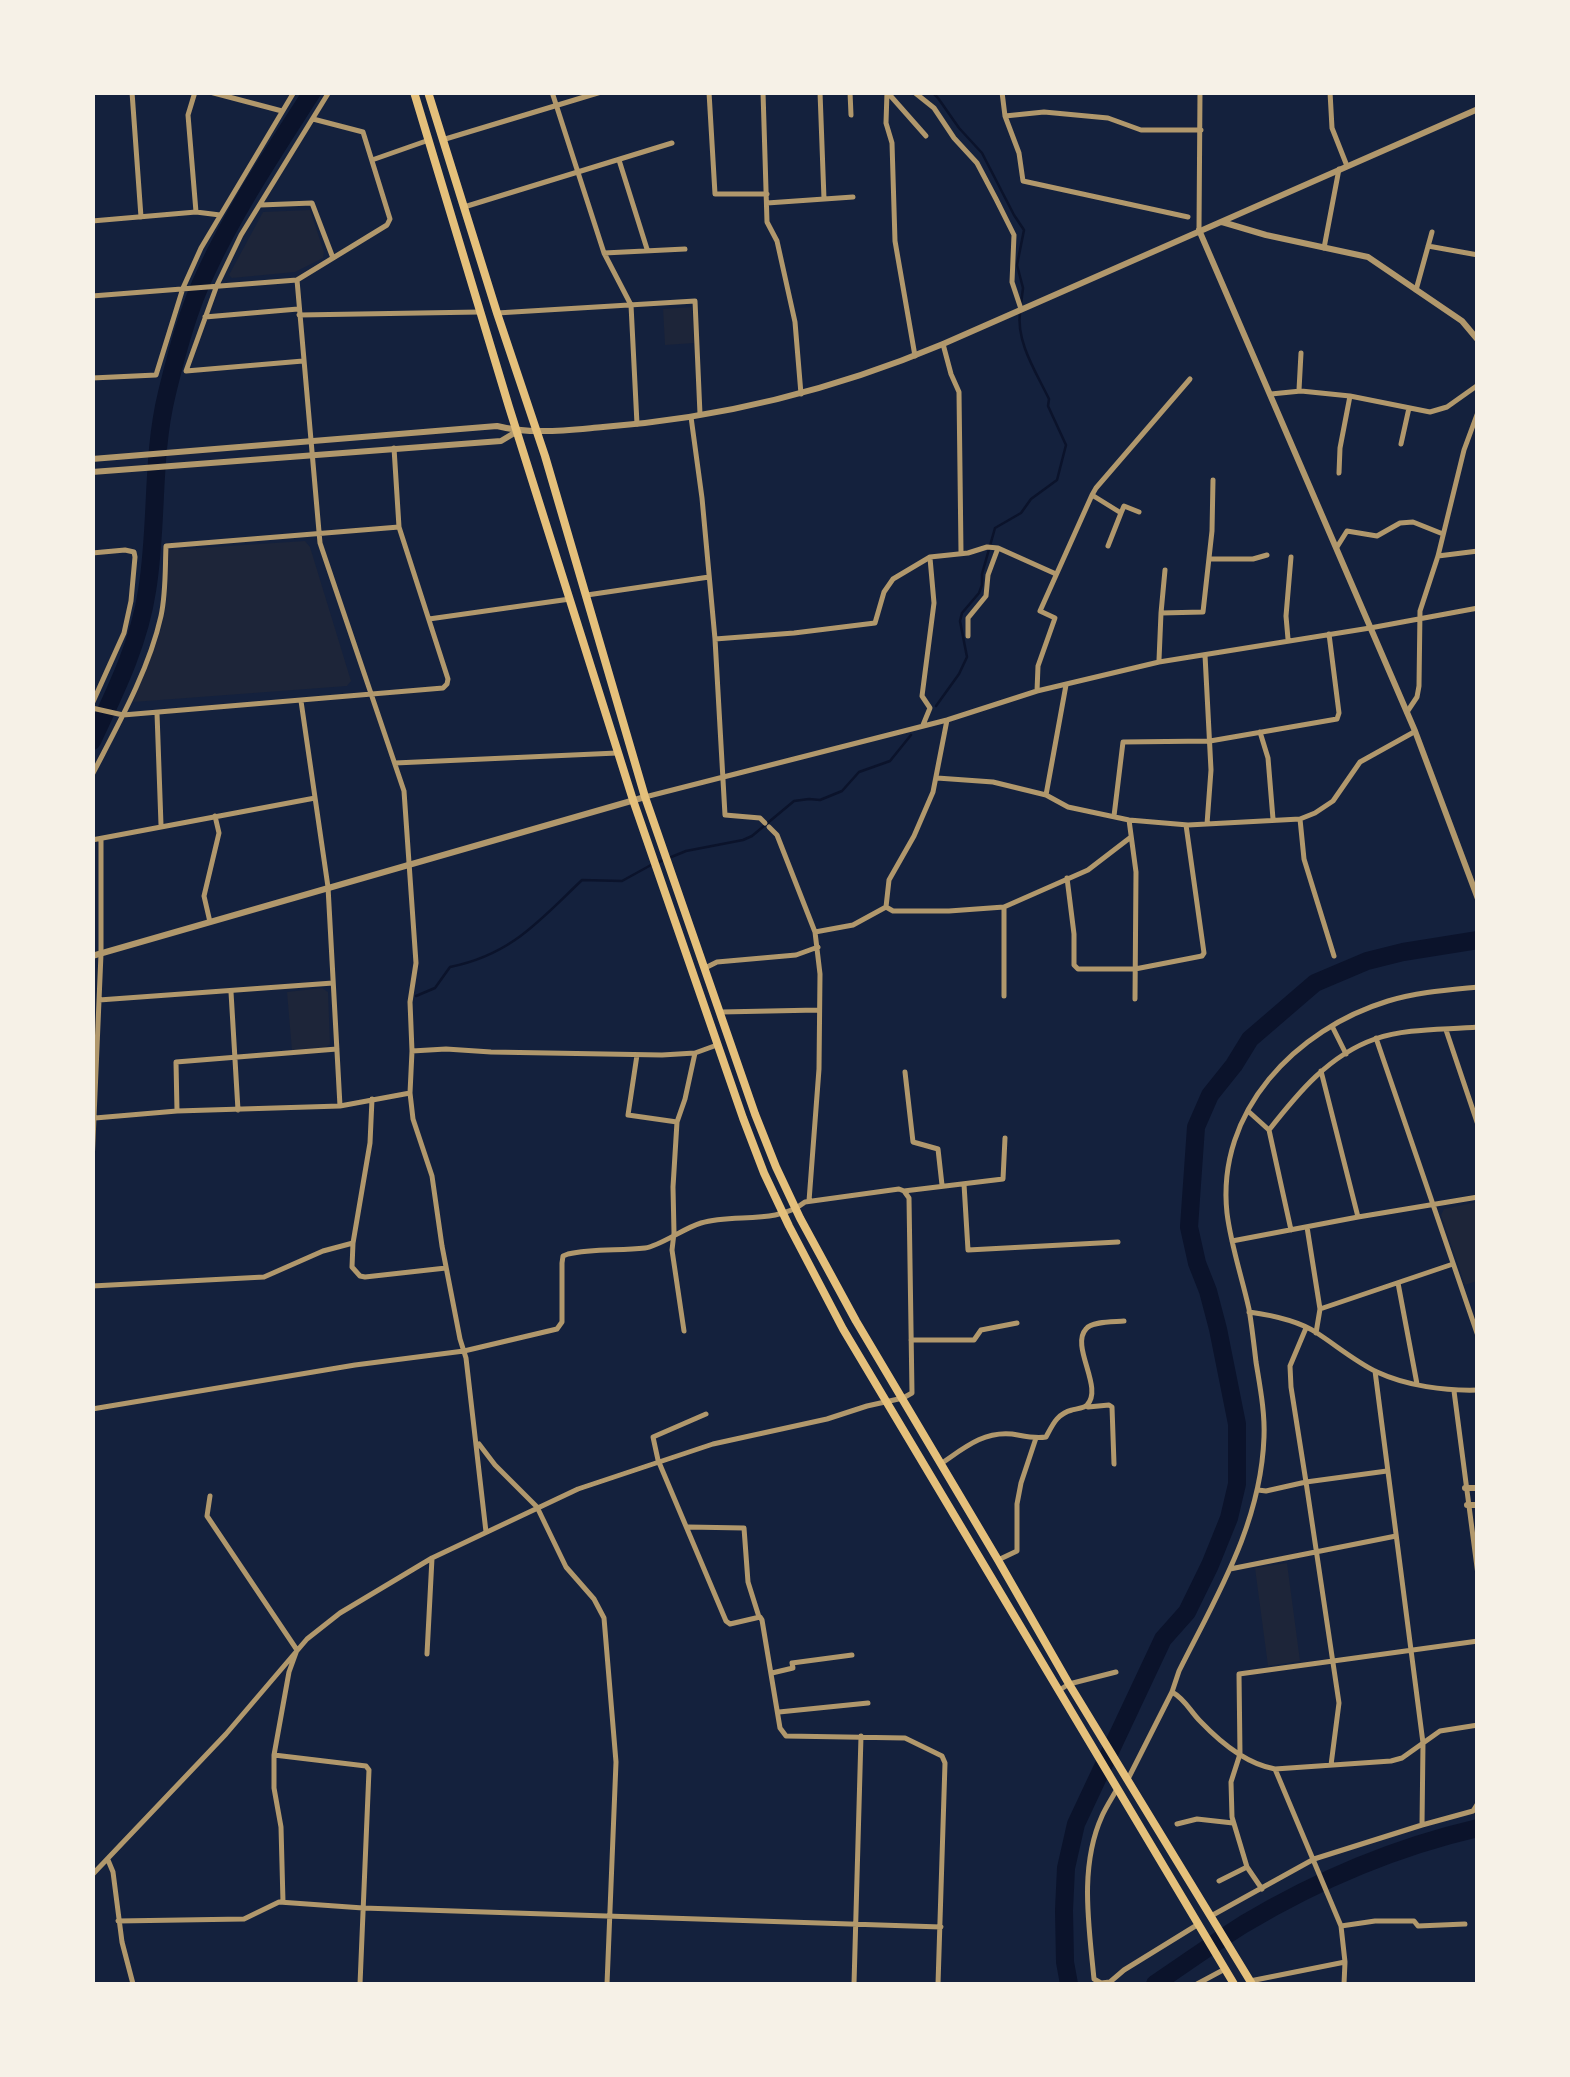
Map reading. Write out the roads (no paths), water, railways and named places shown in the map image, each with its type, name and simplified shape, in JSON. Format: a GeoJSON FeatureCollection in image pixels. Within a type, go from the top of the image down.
{"type":"FeatureCollection","features":[{"type":"Feature","properties":{"kind":"main road"},"geometry":{"type":"LineString","coordinates":[[414,92],[633,800],[764,1173],[824,1295],[1234,1984]]}},
{"type":"Feature","properties":{"kind":"main road"},"geometry":{"type":"LineString","coordinates":[[428,92],[538,432],[646,796],[755,1114],[796,1210],[856,1322],[1069,1684],[1251,1983]]}},
{"type":"Feature","properties":{"kind":"street"},"geometry":{"type":"LineString","coordinates":[[132,92],[142,217]]}},
{"type":"Feature","properties":{"kind":"street"},"geometry":{"type":"LineString","coordinates":[[196,92],[188,115],[196,212]]}},
{"type":"Feature","properties":{"kind":"street"},"geometry":{"type":"LineString","coordinates":[[210,92],[282,111]]}},
{"type":"Feature","properties":{"kind":"street"},"geometry":{"type":"LineString","coordinates":[[92,378],[156,375],[183,288],[220,215],[294,92]]}},
{"type":"Feature","properties":{"kind":"street"},"geometry":{"type":"LineString","coordinates":[[303,361],[186,371],[216,285],[241,234],[328,92]]}},
{"type":"Feature","properties":{"kind":"street"},"geometry":{"type":"LineString","coordinates":[[552,92],[604,253],[631,306],[636,424]]}},
{"type":"Feature","properties":{"kind":"street"},"geometry":{"type":"LineString","coordinates":[[442,140],[601,92]]}},
{"type":"Feature","properties":{"kind":"street"},"geometry":{"type":"LineString","coordinates":[[709,92],[715,194],[767,194]]}},
{"type":"Feature","properties":{"kind":"street"},"geometry":{"type":"LineString","coordinates":[[763,92],[767,222],[778,241],[795,322],[801,394]]}},
{"type":"Feature","properties":{"kind":"street"},"geometry":{"type":"LineString","coordinates":[[820,92],[824,198]]}},
{"type":"Feature","properties":{"kind":"street"},"geometry":{"type":"LineString","coordinates":[[850,92],[851,114]]}},
{"type":"Feature","properties":{"kind":"street"},"geometry":{"type":"LineString","coordinates":[[887,92],[926,136]]}},
{"type":"Feature","properties":{"kind":"street"},"geometry":{"type":"LineString","coordinates":[[887,92],[896,241],[915,356]]}},
{"type":"Feature","properties":{"kind":"street"},"geometry":{"type":"LineString","coordinates":[[914,92],[934,108],[977,163],[996,199],[1014,236],[1012,282],[1021,309]]}},
{"type":"Feature","properties":{"kind":"street"},"geometry":{"type":"LineString","coordinates":[[1002,92],[1023,181],[1188,217]]}},
{"type":"Feature","properties":{"kind":"street"},"geometry":{"type":"LineString","coordinates":[[1200,92],[1199,230],[1415,731],[1478,899]]}},
{"type":"Feature","properties":{"kind":"street"},"geometry":{"type":"LineString","coordinates":[[1324,248],[1343,167],[1332,128],[1330,92]]}},
{"type":"Feature","properties":{"kind":"street"},"geometry":{"type":"LineString","coordinates":[[92,459],[498,426],[517,432],[538,432],[636,424],[690,418],[801,394],[915,356],[1478,109]]}},
{"type":"Feature","properties":{"kind":"street"},"geometry":{"type":"LineString","coordinates":[[1005,116],[1044,112],[1108,118],[1141,130],[1201,130]]}},
{"type":"Feature","properties":{"kind":"street"},"geometry":{"type":"LineString","coordinates":[[92,296],[297,280],[387,225],[390,219],[363,132],[313,120]]}},
{"type":"Feature","properties":{"kind":"street"},"geometry":{"type":"LineString","coordinates":[[372,160],[429,140]]}},
{"type":"Feature","properties":{"kind":"street"},"geometry":{"type":"LineString","coordinates":[[464,207],[672,144]]}},
{"type":"Feature","properties":{"kind":"street"},"geometry":{"type":"LineString","coordinates":[[619,160],[647,250]]}},
{"type":"Feature","properties":{"kind":"street"},"geometry":{"type":"LineString","coordinates":[[767,203],[853,197]]}},
{"type":"Feature","properties":{"kind":"street"},"geometry":{"type":"LineString","coordinates":[[260,205],[312,204],[333,258]]}},
{"type":"Feature","properties":{"kind":"street"},"geometry":{"type":"LineString","coordinates":[[92,221],[196,212],[220,215]]}},
{"type":"Feature","properties":{"kind":"street"},"geometry":{"type":"LineString","coordinates":[[1220,222],[1368,257],[1462,321],[1478,340]]}},
{"type":"Feature","properties":{"kind":"street"},"geometry":{"type":"LineString","coordinates":[[1416,290],[1432,232]]}},
{"type":"Feature","properties":{"kind":"street"},"geometry":{"type":"LineString","coordinates":[[1428,246],[1478,255]]}},
{"type":"Feature","properties":{"kind":"street"},"geometry":{"type":"LineString","coordinates":[[604,253],[685,249]]}},
{"type":"Feature","properties":{"kind":"street"},"geometry":{"type":"LineString","coordinates":[[297,280],[319,534],[404,791],[416,963],[410,1002],[410,1093],[413,1119],[432,1176],[464,1350],[486,1532]]}},
{"type":"Feature","properties":{"kind":"street"},"geometry":{"type":"LineString","coordinates":[[497,314],[695,301],[700,416]]}},
{"type":"Feature","properties":{"kind":"street"},"geometry":{"type":"LineString","coordinates":[[205,317],[299,312],[480,312]]}},
{"type":"Feature","properties":{"kind":"street"},"geometry":{"type":"LineString","coordinates":[[943,344],[959,392],[961,552]]}},
{"type":"Feature","properties":{"kind":"street"},"geometry":{"type":"LineString","coordinates":[[1299,391],[1300,354]]}},
{"type":"Feature","properties":{"kind":"street"},"geometry":{"type":"LineString","coordinates":[[1036,692],[1038,666],[1055,618],[1040,611],[1092,495],[1190,379]]}},
{"type":"Feature","properties":{"kind":"street"},"geometry":{"type":"LineString","coordinates":[[1269,394],[1299,391],[1350,396],[1438,412],[1478,385]]}},
{"type":"Feature","properties":{"kind":"street"},"geometry":{"type":"LineString","coordinates":[[1338,473],[1350,396]]}},
{"type":"Feature","properties":{"kind":"street"},"geometry":{"type":"LineString","coordinates":[[1402,444],[1409,408]]}},
{"type":"Feature","properties":{"kind":"street"},"geometry":{"type":"LineString","coordinates":[[1407,712],[1417,698],[1419,686],[1420,611],[1478,412]]}},
{"type":"Feature","properties":{"kind":"street"},"geometry":{"type":"LineString","coordinates":[[690,418],[715,639],[724,815],[760,818],[777,835],[818,947],[817,1116],[809,1202]]}},
{"type":"Feature","properties":{"kind":"street"},"geometry":{"type":"LineString","coordinates":[[92,472],[501,441],[517,432]]}},
{"type":"Feature","properties":{"kind":"street"},"geometry":{"type":"LineString","coordinates":[[92,553],[124,550],[134,552],[135,557],[124,633],[92,706],[123,715],[443,688],[448,679],[399,527],[394,448]]}},
{"type":"Feature","properties":{"kind":"street"},"geometry":{"type":"LineString","coordinates":[[1161,614],[1203,612],[1214,480]]}},
{"type":"Feature","properties":{"kind":"street"},"geometry":{"type":"LineString","coordinates":[[1092,495],[1121,512]]}},
{"type":"Feature","properties":{"kind":"street"},"geometry":{"type":"LineString","coordinates":[[1108,546],[1124,506],[1140,512]]}},
{"type":"Feature","properties":{"kind":"street"},"geometry":{"type":"LineString","coordinates":[[1336,548],[1347,531],[1377,536],[1400,522],[1413,522],[1443,534]]}},
{"type":"Feature","properties":{"kind":"street"},"geometry":{"type":"LineString","coordinates":[[92,774],[123,715],[154,641],[165,591],[166,546],[399,527]]}},
{"type":"Feature","properties":{"kind":"street"},"geometry":{"type":"LineString","coordinates":[[968,636],[968,618],[986,596],[988,574],[998,548]]}},
{"type":"Feature","properties":{"kind":"street"},"geometry":{"type":"LineString","coordinates":[[715,639],[875,623],[884,592],[893,579],[930,557],[998,548],[1056,574]]}},
{"type":"Feature","properties":{"kind":"street"},"geometry":{"type":"LineString","coordinates":[[1438,556],[1478,550]]}},
{"type":"Feature","properties":{"kind":"street"},"geometry":{"type":"LineString","coordinates":[[1210,559],[1253,559],[1267,555]]}},
{"type":"Feature","properties":{"kind":"street"},"geometry":{"type":"LineString","coordinates":[[923,725],[930,708],[922,696],[934,603],[930,557]]}},
{"type":"Feature","properties":{"kind":"street"},"geometry":{"type":"LineString","coordinates":[[1288,640],[1291,557]]}},
{"type":"Feature","properties":{"kind":"street"},"geometry":{"type":"LineString","coordinates":[[1159,662],[1165,570]]}},
{"type":"Feature","properties":{"kind":"street"},"geometry":{"type":"LineString","coordinates":[[587,595],[709,577]]}},
{"type":"Feature","properties":{"kind":"street"},"geometry":{"type":"LineString","coordinates":[[429,619],[570,599]]}},
{"type":"Feature","properties":{"kind":"street"},"geometry":{"type":"LineString","coordinates":[[97,955],[646,796],[947,720],[1066,684],[1159,662],[1478,608]]}},
{"type":"Feature","properties":{"kind":"street"},"geometry":{"type":"LineString","coordinates":[[1114,816],[1123,742],[1210,741],[1337,719],[1335,668],[1328,634]]}},
{"type":"Feature","properties":{"kind":"street"},"geometry":{"type":"LineString","coordinates":[[1205,655],[1210,741],[1208,824]]}},
{"type":"Feature","properties":{"kind":"street"},"geometry":{"type":"LineString","coordinates":[[1046,795],[1066,684]]}},
{"type":"Feature","properties":{"kind":"street"},"geometry":{"type":"LineString","coordinates":[[302,701],[328,887],[340,1106]]}},
{"type":"Feature","properties":{"kind":"street"},"geometry":{"type":"LineString","coordinates":[[157,713],[161,826]]}},
{"type":"Feature","properties":{"kind":"street"},"geometry":{"type":"LineString","coordinates":[[886,907],[889,880],[914,836],[937,778],[947,720]]}},
{"type":"Feature","properties":{"kind":"street"},"geometry":{"type":"LineString","coordinates":[[937,778],[994,782],[1046,795],[1068,807],[1129,820],[1208,824],[1300,819],[1333,801],[1360,762],[1415,731]]}},
{"type":"Feature","properties":{"kind":"street"},"geometry":{"type":"LineString","coordinates":[[1260,732],[1268,758],[1272,819]]}},
{"type":"Feature","properties":{"kind":"street"},"geometry":{"type":"LineString","coordinates":[[396,763],[618,753]]}},
{"type":"Feature","properties":{"kind":"street"},"geometry":{"type":"LineString","coordinates":[[92,840],[314,798]]}},
{"type":"Feature","properties":{"kind":"street"},"geometry":{"type":"LineString","coordinates":[[210,922],[204,896],[219,833],[215,816]]}},
{"type":"Feature","properties":{"kind":"street"},"geometry":{"type":"LineString","coordinates":[[1300,819],[1304,859],[1334,956]]}},
{"type":"Feature","properties":{"kind":"street"},"geometry":{"type":"LineString","coordinates":[[1129,820],[1136,872],[1136,999]]}},
{"type":"Feature","properties":{"kind":"street"},"geometry":{"type":"LineString","coordinates":[[1067,878],[1074,966],[1078,969],[1135,969],[1202,956],[1186,824]]}},
{"type":"Feature","properties":{"kind":"street"},"geometry":{"type":"LineString","coordinates":[[886,907],[893,911],[1004,907],[1088,870],[1131,837]]}},
{"type":"Feature","properties":{"kind":"street"},"geometry":{"type":"LineString","coordinates":[[92,1164],[102,839]]}},
{"type":"Feature","properties":{"kind":"street"},"geometry":{"type":"LineString","coordinates":[[815,932],[852,925],[886,907]]}},
{"type":"Feature","properties":{"kind":"street"},"geometry":{"type":"LineString","coordinates":[[1004,907],[1004,996]]}},
{"type":"Feature","properties":{"kind":"street"},"geometry":{"type":"LineString","coordinates":[[706,968],[717,962],[796,955],[818,947]]}},
{"type":"Feature","properties":{"kind":"street"},"geometry":{"type":"LineString","coordinates":[[99,1000],[333,983]]}},
{"type":"Feature","properties":{"kind":"street"},"geometry":{"type":"LineString","coordinates":[[1128,1779],[1230,1569],[1247,1530],[1261,1476],[1264,1414],[1249,1312],[1227,1215],[1227,1180],[1235,1141],[1248,1111],[1265,1081],[1290,1055],[1332,1026],[1371,1006],[1400,997],[1478,987]]}},
{"type":"Feature","properties":{"kind":"street"},"geometry":{"type":"LineString","coordinates":[[231,992],[238,1110]]}},
{"type":"Feature","properties":{"kind":"street"},"geometry":{"type":"LineString","coordinates":[[720,1012],[818,1010]]}},
{"type":"Feature","properties":{"kind":"street"},"geometry":{"type":"LineString","coordinates":[[1332,1026],[1346,1054]]}},
{"type":"Feature","properties":{"kind":"street"},"geometry":{"type":"LineString","coordinates":[[1269,1130],[1320,1071],[1376,1038],[1478,1027]]}},
{"type":"Feature","properties":{"kind":"street"},"geometry":{"type":"LineString","coordinates":[[1446,1030],[1478,1125]]}},
{"type":"Feature","properties":{"kind":"street"},"geometry":{"type":"LineString","coordinates":[[1376,1038],[1478,1336]]}},
{"type":"Feature","properties":{"kind":"street"},"geometry":{"type":"LineString","coordinates":[[412,1050],[637,1054],[694,1053],[718,1045]]}},
{"type":"Feature","properties":{"kind":"street"},"geometry":{"type":"LineString","coordinates":[[178,1111],[176,1062],[337,1050]]}},
{"type":"Feature","properties":{"kind":"street"},"geometry":{"type":"LineString","coordinates":[[684,1331],[672,1250],[673,1187],[677,1122],[694,1053]]}},
{"type":"Feature","properties":{"kind":"street"},"geometry":{"type":"LineString","coordinates":[[637,1054],[628,1115],[677,1122]]}},
{"type":"Feature","properties":{"kind":"street"},"geometry":{"type":"LineString","coordinates":[[1320,1071],[1358,1217]]}},
{"type":"Feature","properties":{"kind":"street"},"geometry":{"type":"LineString","coordinates":[[904,1072],[913,1142],[938,1148],[942,1186]]}},
{"type":"Feature","properties":{"kind":"street"},"geometry":{"type":"LineString","coordinates":[[93,1118],[340,1106],[410,1093]]}},
{"type":"Feature","properties":{"kind":"street"},"geometry":{"type":"LineString","coordinates":[[372,1099],[370,1144],[352,1267],[365,1277],[446,1268]]}},
{"type":"Feature","properties":{"kind":"street"},"geometry":{"type":"LineString","coordinates":[[1248,1111],[1269,1130],[1291,1230]]}},
{"type":"Feature","properties":{"kind":"street"},"geometry":{"type":"LineString","coordinates":[[92,1409],[355,1364],[464,1350],[560,1327],[562,1263],[568,1254],[653,1246],[698,1224],[766,1217],[796,1210],[809,1202],[1002,1179],[1006,1138]]}},
{"type":"Feature","properties":{"kind":"street"},"geometry":{"type":"LineString","coordinates":[[964,1184],[968,1250],[1118,1242]]}},
{"type":"Feature","properties":{"kind":"street"},"geometry":{"type":"LineString","coordinates":[[92,1875],[226,1734],[296,1650],[331,1618],[432,1558],[536,1507],[658,1460],[827,1419],[912,1393],[910,1198],[904,1191]]}},
{"type":"Feature","properties":{"kind":"street"},"geometry":{"type":"LineString","coordinates":[[1232,1241],[1478,1197]]}},
{"type":"Feature","properties":{"kind":"street"},"geometry":{"type":"LineString","coordinates":[[1307,1227],[1320,1309],[1316,1333]]}},
{"type":"Feature","properties":{"kind":"street"},"geometry":{"type":"LineString","coordinates":[[92,1286],[264,1277],[323,1251],[353,1243]]}},
{"type":"Feature","properties":{"kind":"street"},"geometry":{"type":"LineString","coordinates":[[1320,1309],[1453,1264]]}},
{"type":"Feature","properties":{"kind":"street"},"geometry":{"type":"LineString","coordinates":[[1398,1284],[1417,1384]]}},
{"type":"Feature","properties":{"kind":"street"},"geometry":{"type":"LineString","coordinates":[[1249,1312],[1306,1328],[1400,1382],[1454,1391],[1478,1390]]}},
{"type":"Feature","properties":{"kind":"street"},"geometry":{"type":"LineString","coordinates":[[1086,1407],[1090,1382],[1082,1346],[1086,1327],[1124,1320]]}},
{"type":"Feature","properties":{"kind":"street"},"geometry":{"type":"LineString","coordinates":[[910,1340],[974,1340],[981,1330],[1017,1323]]}},
{"type":"Feature","properties":{"kind":"street"},"geometry":{"type":"LineString","coordinates":[[1306,1328],[1290,1366],[1291,1387],[1339,1703],[1331,1765]]}},
{"type":"Feature","properties":{"kind":"street"},"geometry":{"type":"LineString","coordinates":[[1375,1371],[1423,1743],[1422,1825]]}},
{"type":"Feature","properties":{"kind":"street"},"geometry":{"type":"LineString","coordinates":[[1454,1391],[1478,1575]]}},
{"type":"Feature","properties":{"kind":"street"},"geometry":{"type":"LineString","coordinates":[[941,1463],[984,1436],[1046,1437],[1059,1415],[1068,1410],[1109,1405],[1114,1464]]}},
{"type":"Feature","properties":{"kind":"street"},"geometry":{"type":"LineString","coordinates":[[706,1414],[653,1437],[658,1460],[726,1621],[730,1624],[760,1617]]}},
{"type":"Feature","properties":{"kind":"street"},"geometry":{"type":"LineString","coordinates":[[998,1560],[1017,1551],[1017,1504],[1036,1438]]}},
{"type":"Feature","properties":{"kind":"street"},"geometry":{"type":"LineString","coordinates":[[477,1442],[536,1507],[566,1567],[600,1608],[607,1630],[616,1762],[607,1984]]}},
{"type":"Feature","properties":{"kind":"street"},"geometry":{"type":"LineString","coordinates":[[1258,1490],[1387,1471]]}},
{"type":"Feature","properties":{"kind":"street"},"geometry":{"type":"LineString","coordinates":[[1465,1488],[1478,1488]]}},
{"type":"Feature","properties":{"kind":"street"},"geometry":{"type":"LineString","coordinates":[[210,1496],[207,1516],[296,1650]]}},
{"type":"Feature","properties":{"kind":"street"},"geometry":{"type":"LineString","coordinates":[[1467,1505],[1478,1505]]}},
{"type":"Feature","properties":{"kind":"street"},"geometry":{"type":"LineString","coordinates":[[688,1527],[744,1528],[748,1582],[762,1620],[780,1728],[786,1736],[905,1738],[942,1756],[946,1763],[938,1984]]}},
{"type":"Feature","properties":{"kind":"street"},"geometry":{"type":"LineString","coordinates":[[1230,1569],[1396,1536]]}},
{"type":"Feature","properties":{"kind":"street"},"geometry":{"type":"LineString","coordinates":[[427,1654],[432,1558]]}},
{"type":"Feature","properties":{"kind":"street"},"geometry":{"type":"LineString","coordinates":[[1262,1889],[1247,1866],[1233,1823],[1231,1782],[1240,1754],[1239,1674],[1478,1641]]}},
{"type":"Feature","properties":{"kind":"street"},"geometry":{"type":"LineString","coordinates":[[283,1902],[274,1755],[296,1650]]}},
{"type":"Feature","properties":{"kind":"street"},"geometry":{"type":"LineString","coordinates":[[772,1674],[793,1668],[792,1663],[852,1656]]}},
{"type":"Feature","properties":{"kind":"street"},"geometry":{"type":"LineString","coordinates":[[1058,1691],[1069,1684],[1116,1672]]}},
{"type":"Feature","properties":{"kind":"street"},"geometry":{"type":"LineString","coordinates":[[1172,1692],[1181,1696],[1220,1742],[1264,1767],[1275,1769],[1391,1761],[1402,1758],[1440,1731],[1478,1725]]}},
{"type":"Feature","properties":{"kind":"street"},"geometry":{"type":"LineString","coordinates":[[778,1712],[868,1702]]}},
{"type":"Feature","properties":{"kind":"street"},"geometry":{"type":"LineString","coordinates":[[854,1984],[861,1736]]}},
{"type":"Feature","properties":{"kind":"street"},"geometry":{"type":"LineString","coordinates":[[274,1755],[366,1766],[369,1770],[360,1984]]}},
{"type":"Feature","properties":{"kind":"street"},"geometry":{"type":"LineString","coordinates":[[1275,1769],[1341,1926],[1344,1984]]}},
{"type":"Feature","properties":{"kind":"street"},"geometry":{"type":"LineString","coordinates":[[1115,1786],[1100,1818],[1090,1855],[1088,1932],[1094,1979],[1110,1982],[1200,1927]]}},
{"type":"Feature","properties":{"kind":"street"},"geometry":{"type":"LineString","coordinates":[[1212,1918],[1315,1861],[1474,1811],[1478,1804]]}},
{"type":"Feature","properties":{"kind":"street"},"geometry":{"type":"LineString","coordinates":[[1177,1824],[1197,1819],[1233,1823]]}},
{"type":"Feature","properties":{"kind":"street"},"geometry":{"type":"LineString","coordinates":[[108,1860],[114,1872],[118,1921],[133,1984]]}},
{"type":"Feature","properties":{"kind":"street"},"geometry":{"type":"LineString","coordinates":[[1219,1881],[1247,1866]]}},
{"type":"Feature","properties":{"kind":"street"},"geometry":{"type":"LineString","coordinates":[[118,1921],[244,1919],[283,1902],[941,1928]]}},
{"type":"Feature","properties":{"kind":"street"},"geometry":{"type":"LineString","coordinates":[[1341,1926],[1375,1921],[1414,1921],[1418,1926],[1465,1924]]}},
{"type":"Feature","properties":{"kind":"street"},"geometry":{"type":"LineString","coordinates":[[1251,1983],[1345,1962]]}},
{"type":"Feature","properties":{"kind":"street"},"geometry":{"type":"LineString","coordinates":[[1197,1984],[1224,1967]]}},
{"type":"Feature","properties":{"kind":"waterway"},"geometry":{"type":"LineString","coordinates":[[92,741],[125,668],[143,611],[162,417],[189,315],[230,224],[312,92]]}},
{"type":"Feature","properties":{"kind":"waterway"},"geometry":{"type":"LineString","coordinates":[[932,92],[982,153],[1024,230],[1017,265],[1023,288],[1021,304]]}},
{"type":"Feature","properties":{"kind":"waterway"},"geometry":{"type":"LineString","coordinates":[[936,706],[967,657],[960,621],[979,593],[995,528],[1021,513],[1031,499],[1057,480],[1066,445],[1024,346],[1020,312]]}},
{"type":"Feature","properties":{"kind":"waterway"},"geometry":{"type":"LineString","coordinates":[[659,862],[686,851],[743,840],[794,801],[820,800],[842,791],[859,772],[890,761],[911,735]]}},
{"type":"Feature","properties":{"kind":"waterway"},"geometry":{"type":"LineString","coordinates":[[416,996],[435,988],[450,967],[490,954],[523,934],[582,880],[622,881],[651,865]]}},
{"type":"Feature","properties":{"kind":"waterway"},"geometry":{"type":"LineString","coordinates":[[1069,1984],[1064,1910],[1066,1868],[1076,1824],[1163,1639],[1187,1612],[1210,1565],[1229,1518],[1237,1484],[1237,1424],[1218,1329],[1189,1227],[1196,1127],[1210,1095],[1250,1039],[1315,983],[1367,961],[1478,940]]}},
{"type":"Feature","properties":{"kind":"waterway"},"geometry":{"type":"LineString","coordinates":[[1155,1984],[1244,1924],[1299,1894],[1387,1855],[1478,1828]]}}]}
